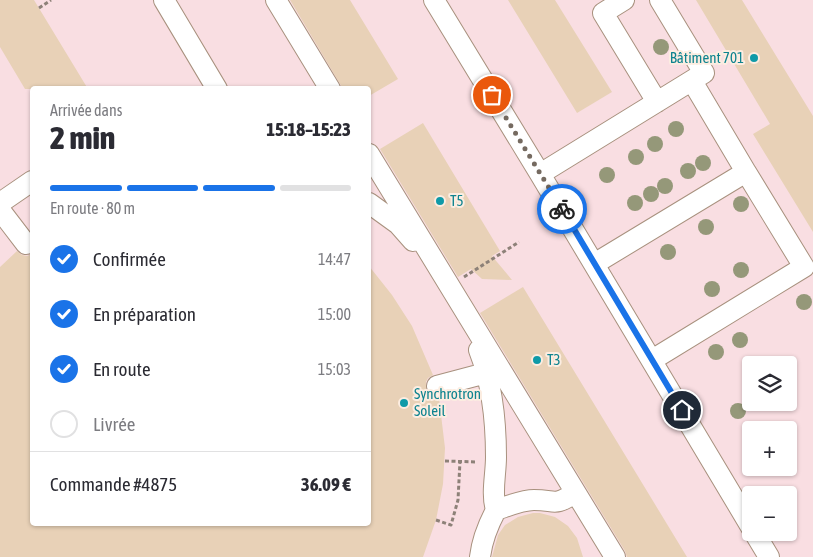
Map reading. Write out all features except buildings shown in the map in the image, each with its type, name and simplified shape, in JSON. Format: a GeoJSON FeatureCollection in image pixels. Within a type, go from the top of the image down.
{"type":"FeatureCollection","features":[{"type":"Feature","properties":{"kind":"lane"},"geometry":{"type":"LineString","coordinates":[[164,0],[215,86]]}},
{"type":"Feature","properties":{"kind":"lane"},"geometry":{"type":"LineString","coordinates":[[276,0],[328,86]]}},
{"type":"Feature","properties":{"kind":"lane"},"geometry":{"type":"LineString","coordinates":[[434,0],[742,512]]}},
{"type":"Feature","properties":{"kind":"lane"},"geometry":{"type":"LineString","coordinates":[[624,0],[603,13],[657,102]]}},
{"type":"Feature","properties":{"kind":"lane"},"geometry":{"type":"LineString","coordinates":[[540,174],[704,73],[660,0]]}},
{"type":"Feature","properties":{"kind":"lane"},"geometry":{"type":"LineString","coordinates":[[652,360],[804,267],[692,81]]}},
{"type":"Feature","properties":{"kind":"lane"},"geometry":{"type":"LineString","coordinates":[[371,165],[449,287],[614,557]]}},
{"type":"Feature","properties":{"kind":"lane"},"geometry":{"type":"LineString","coordinates":[[594,264],[746,172]]}},
{"type":"Feature","properties":{"kind":"lane"},"geometry":{"type":"LineString","coordinates":[[0,202],[30,182]]}},
{"type":"Feature","properties":{"kind":"lane"},"geometry":{"type":"LineString","coordinates":[[371,204],[398,224],[424,252],[449,287],[467,319],[486,374],[494,413],[496,463],[492,497],[496,510],[488,526],[480,557]]}},
{"type":"Feature","properties":{"kind":"lane"},"geometry":{"type":"LineString","coordinates":[[0,210],[26,244]]}},
{"type":"Feature","properties":{"kind":"lane"},"geometry":{"type":"LineString","coordinates":[[436,386],[486,374]]}},
{"type":"Feature","properties":{"kind":"lane"},"geometry":{"type":"LineString","coordinates":[[496,510],[534,500],[550,503],[561,502],[575,493]]}},
{"type":"Feature","properties":{"kind":"lane"},"geometry":{"type":"LineString","coordinates":[[759,541],[769,557]]}},
{"type":"Feature","properties":{"kind":"path"},"geometry":{"type":"LineString","coordinates":[[39,8],[51,0]]}},
{"type":"Feature","properties":{"kind":"path"},"geometry":{"type":"LineString","coordinates":[[449,287],[519,242]]}},
{"type":"Feature","properties":{"kind":"path"},"geometry":{"type":"LineString","coordinates":[[445,462],[496,463]]}},
{"type":"Feature","properties":{"kind":"path"},"geometry":{"type":"LineString","coordinates":[[436,520],[451,525],[458,500],[460,462]]}},
{"type":"Feature","properties":{"kind":"shaded area"},"geometry":{"type":"Polygon","coordinates":[[[0,0],[813,0],[813,557],[0,557],[0,0]]]}},
{"type":"Feature","properties":{"kind":"way so far"},"geometry":{"type":"LineString","coordinates":[[492,95],[562,209]]}},
{"type":"Feature","properties":{"kind":"place","name":"Bâtiment 701"},"geometry":{"type":"Point","coordinates":[754,58]}},
{"type":"Feature","properties":{"kind":"place","name":"T5"},"geometry":{"type":"Point","coordinates":[440,201]}},
{"type":"Feature","properties":{"kind":"place","name":"T3"},"geometry":{"type":"Point","coordinates":[537,360]}},
{"type":"Feature","properties":{"kind":"place","name":"Synchrotron Soleil"},"geometry":{"type":"Point","coordinates":[404,403]}},
{"type":"Feature","properties":{"kind":"route"},"geometry":{"type":"LineString","coordinates":[[562,209],[682,410]]}}]}
